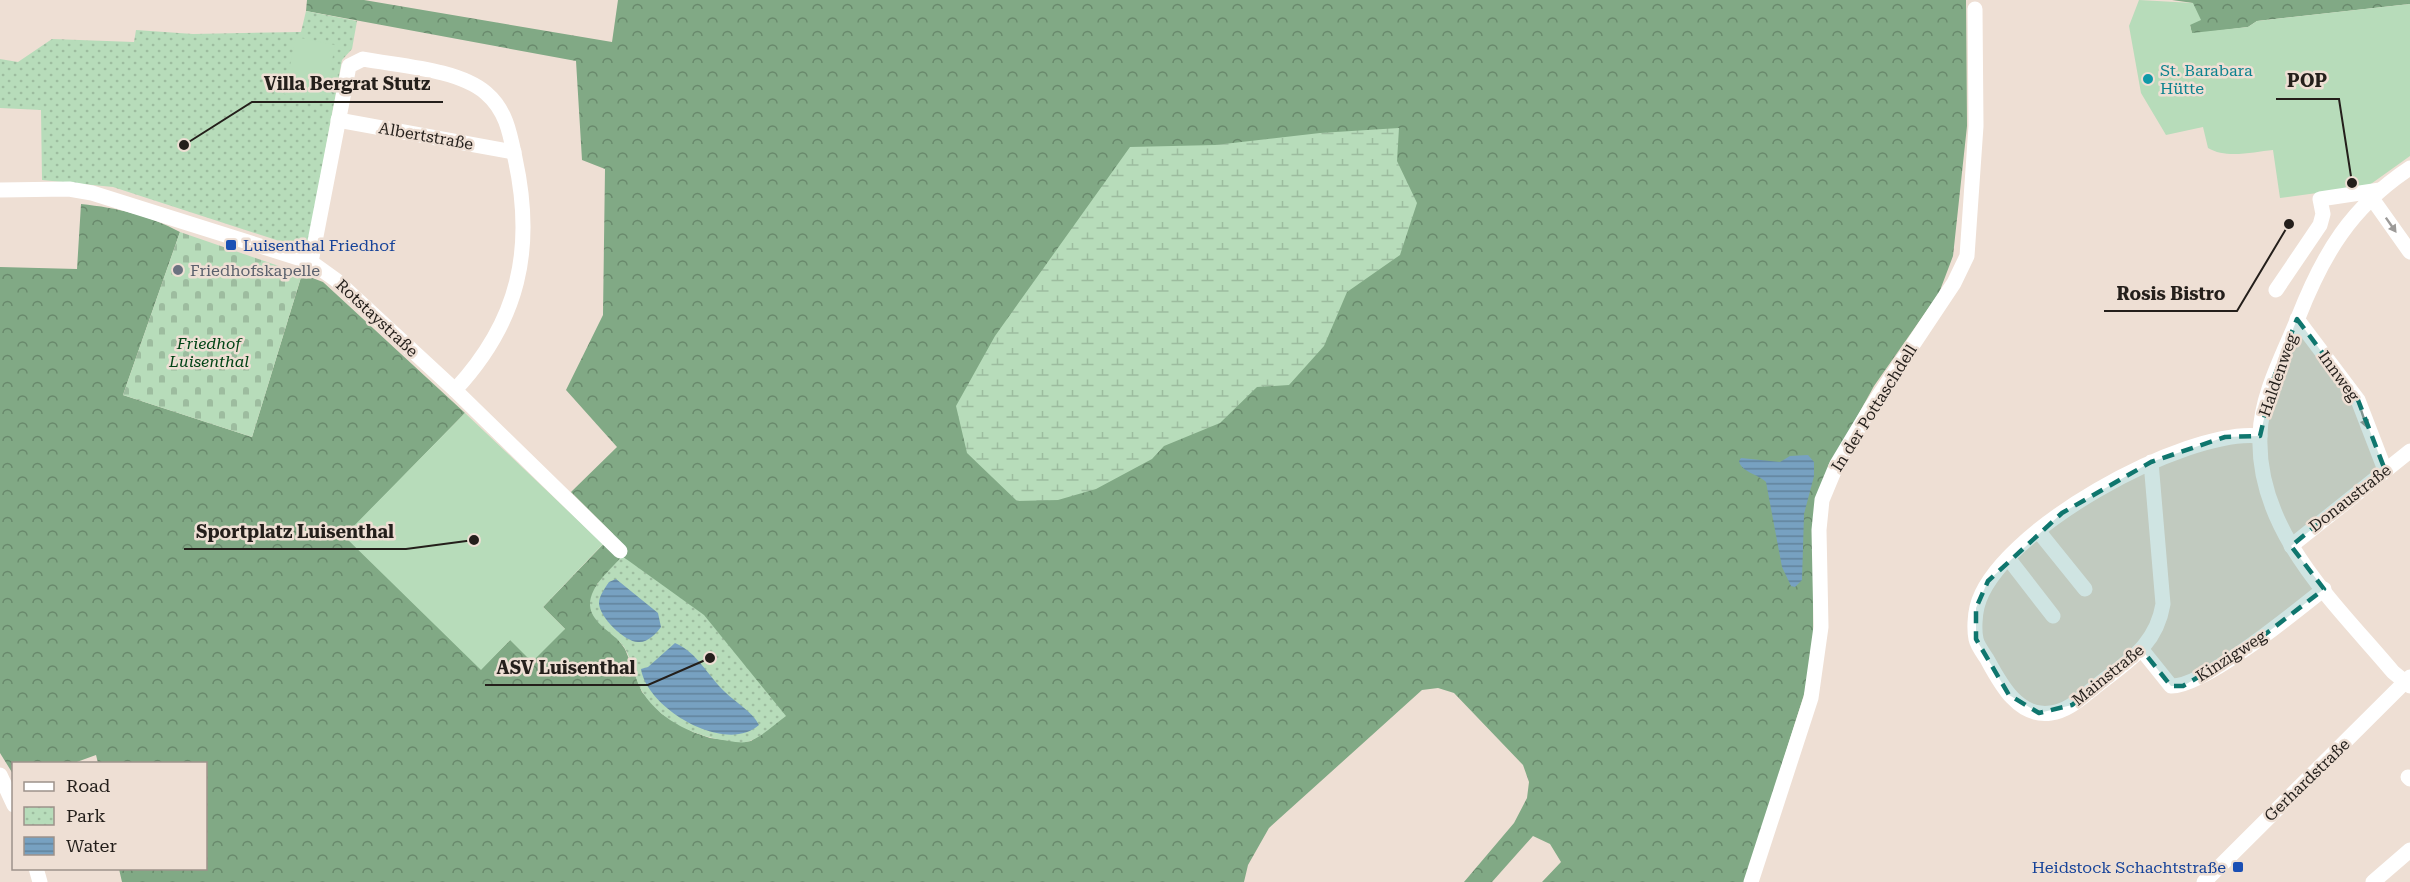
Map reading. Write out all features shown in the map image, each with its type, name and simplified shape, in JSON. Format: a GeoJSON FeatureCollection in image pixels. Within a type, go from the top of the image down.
{"type":"FeatureCollection","features":[{"type":"Feature","properties":{"kind":"street","name":"In der Pottaschdell"},"geometry":{"type":"LineString","coordinates":[[1751,882],[1811,698],[1820,638],[1819,530],[1822,500],[1837,464],[1870,409],[1954,283],[1967,256],[1976,126],[1975,9]]}},
{"type":"Feature","properties":{"kind":"street"},"geometry":{"type":"LineString","coordinates":[[312,262],[349,66],[363,59],[454,77],[477,86],[504,114],[514,152],[525,233],[517,283],[497,333],[475,368],[455,390]]}},
{"type":"Feature","properties":{"kind":"street","name":"Albertstraße"},"geometry":{"type":"LineString","coordinates":[[338,120],[514,152]]}},
{"type":"Feature","properties":{"kind":"street","name":"Haldenweg"},"geometry":{"type":"LineString","coordinates":[[2409,681],[2393,672],[2290,546],[2276,517],[2268,492],[2260,436],[2273,381],[2316,272],[2337,236],[2376,194],[2410,168]]}},
{"type":"Feature","properties":{"kind":"street","name":"Rotstaystraße"},"geometry":{"type":"LineString","coordinates":[[0,190],[69,189],[92,193],[312,262],[336,280],[455,390],[620,551]]}},
{"type":"Feature","properties":{"kind":"street"},"geometry":{"type":"LineString","coordinates":[[2376,194],[2410,252]]}},
{"type":"Feature","properties":{"kind":"street","name":"Haldenweg"},"geometry":{"type":"LineString","coordinates":[[2276,290],[2320,225],[2323,214],[2320,199],[2376,194]]}},
{"type":"Feature","properties":{"kind":"street"},"geometry":{"type":"LineString","coordinates":[[2295,262],[2316,272]]}},
{"type":"Feature","properties":{"kind":"street","name":"Innweg"},"geometry":{"type":"LineString","coordinates":[[2297,319],[2358,400],[2385,470]]}},
{"type":"Feature","properties":{"kind":"street","name":"Mainstraße"},"geometry":{"type":"LineString","coordinates":[[2151,462],[2163,604],[2160,623],[2142,650],[2072,705],[2052,713],[2039,713],[2025,709],[2009,695],[1976,639],[1976,608],[1988,581],[2008,558],[2088,496],[2151,462],[2224,437],[2246,434],[2260,436]]}},
{"type":"Feature","properties":{"kind":"street","name":"Donaustraße"},"geometry":{"type":"LineString","coordinates":[[2290,546],[2410,452]]}},
{"type":"Feature","properties":{"kind":"street"},"geometry":{"type":"LineString","coordinates":[[2039,532],[2085,589]]}},
{"type":"Feature","properties":{"kind":"street"},"geometry":{"type":"LineString","coordinates":[[2008,558],[2053,616]]}},
{"type":"Feature","properties":{"kind":"street","name":"Kinzigweg"},"geometry":{"type":"LineString","coordinates":[[2142,650],[2171,686],[2183,686],[2246,649],[2324,589]]}},
{"type":"Feature","properties":{"kind":"street","name":"Gerhardstraße"},"geometry":{"type":"LineString","coordinates":[[2204,882],[2409,681]]}},
{"type":"Feature","properties":{"kind":"street"},"geometry":{"type":"LineString","coordinates":[[0,775],[12,801]]}},
{"type":"Feature","properties":{"kind":"street"},"geometry":{"type":"LineString","coordinates":[[2373,882],[2410,850]]}},
{"type":"Feature","properties":{"kind":"highlighted area"},"geometry":{"type":"Polygon","coordinates":[[[2297,319],[2358,400],[2385,470],[2291,546],[2324,589],[2246,649],[2183,686],[2171,686],[2142,650],[2072,705],[2039,713],[2009,695],[1991,666],[1976,639],[1976,608],[1988,581],[2062,513],[2151,462],[2225,437],[2260,436],[2273,380],[2297,319]]]}},
{"type":"Feature","properties":{"kind":"green space"},"geometry":{"type":"Polygon","coordinates":[[[307,0],[364,0],[612,42],[618,0],[1966,0],[1967,126],[1953,256],[1939,293],[1874,386],[1825,475],[1814,512],[1813,641],[1807,685],[1745,882],[1542,882],[1561,862],[1550,844],[1533,836],[1492,882],[1464,882],[1514,823],[1527,798],[1529,782],[1523,765],[1454,693],[1438,688],[1422,690],[1269,828],[1248,865],[1244,882],[122,882],[119,870],[207,870],[207,762],[98,762],[96,755],[77,762],[12,762],[12,772],[0,753],[0,267],[77,269],[81,204],[132,213],[180,232],[123,395],[252,437],[302,274],[323,282],[465,413],[345,536],[481,669],[510,640],[565,629],[543,607],[613,534],[571,492],[617,447],[566,390],[603,315],[605,169],[582,160],[576,61],[306,11],[307,0]],[[603,579],[597,584],[617,638],[625,649],[642,692],[662,714],[693,732],[710,738],[751,741],[785,716],[603,579]]]}},
{"type":"Feature","properties":{"kind":"green space"},"geometry":{"type":"Polygon","coordinates":[[[2139,0],[2193,3],[2201,20],[2190,25],[2192,33],[2248,27],[2257,21],[2410,4],[2410,156],[2368,186],[2280,198],[2273,150],[2240,154],[2215,151],[2208,148],[2203,127],[2166,135],[2141,93],[2129,26],[2139,0]]]}},
{"type":"Feature","properties":{"kind":"green space"},"geometry":{"type":"Polygon","coordinates":[[[2172,0],[2410,0],[2410,4],[2257,21],[2248,27],[2192,34],[2190,25],[2193,3],[2172,0]]]}},
{"type":"Feature","properties":{"kind":"green space"},"geometry":{"type":"Polygon","coordinates":[[[306,11],[357,21],[352,49],[342,60],[307,250],[113,187],[42,180],[41,110],[0,108],[0,59],[18,62],[52,39],[134,42],[136,30],[193,34],[301,32],[306,11]]]}},
{"type":"Feature","properties":{"kind":"green space"},"geometry":{"type":"Polygon","coordinates":[[[296,37],[335,45],[324,102],[284,94],[296,37]]]}},
{"type":"Feature","properties":{"kind":"green space"},"geometry":{"type":"Polygon","coordinates":[[[1399,128],[1397,161],[1417,203],[1400,255],[1347,292],[1324,346],[1289,385],[1257,387],[1220,423],[1164,446],[1152,459],[1096,489],[1058,500],[1017,501],[967,453],[956,406],[995,336],[1130,147],[1215,145],[1320,133],[1399,128]]]}},
{"type":"Feature","properties":{"kind":"green space","name":"Friedhof Luisenthal"},"geometry":{"type":"Polygon","coordinates":[[[180,232],[302,274],[252,437],[123,395],[180,232]]]}},
{"type":"Feature","properties":{"kind":"green space"},"geometry":{"type":"Polygon","coordinates":[[[465,413],[603,544],[543,607],[565,629],[532,662],[510,640],[481,670],[344,536],[465,413]]]}},
{"type":"Feature","properties":{"kind":"green space"},"geometry":{"type":"Polygon","coordinates":[[[622,556],[704,615],[786,716],[756,738],[741,742],[717,739],[693,732],[660,712],[640,688],[624,647],[594,618],[591,612],[593,591],[622,556]]]}},
{"type":"Feature","properties":{"kind":"water"},"geometry":{"type":"Polygon","coordinates":[[[1808,455],[1814,462],[1814,476],[1804,514],[1802,580],[1795,587],[1791,586],[1782,567],[1766,482],[1743,468],[1739,461],[1741,458],[1780,462],[1790,456],[1808,455]]]}},
{"type":"Feature","properties":{"kind":"water"},"geometry":{"type":"Polygon","coordinates":[[[616,579],[658,613],[661,627],[648,640],[638,642],[626,638],[603,615],[599,603],[602,592],[609,582],[616,579]]]}},
{"type":"Feature","properties":{"kind":"water"},"geometry":{"type":"Polygon","coordinates":[[[675,643],[690,652],[759,725],[745,733],[727,735],[709,731],[672,712],[657,699],[646,684],[641,669],[648,667],[675,643]]]}},
{"type":"Feature","properties":{"kind":"place","name":"St. Barabara Hütte"},"geometry":{"type":"Point","coordinates":[2148,79]}},
{"type":"Feature","properties":{"kind":"place","name":"Villa Bergrat Stutz"},"geometry":{"type":"Point","coordinates":[184,145]}},
{"type":"Feature","properties":{"kind":"place","name":"POP"},"geometry":{"type":"Point","coordinates":[2352,183]}},
{"type":"Feature","properties":{"kind":"place","name":"Rosis Bistro"},"geometry":{"type":"Point","coordinates":[2289,224]}},
{"type":"Feature","properties":{"kind":"place","name":"Luisenthal Friedhof"},"geometry":{"type":"Point","coordinates":[231,245]}},
{"type":"Feature","properties":{"kind":"place","name":"Friedhofskapelle"},"geometry":{"type":"Point","coordinates":[178,270]}},
{"type":"Feature","properties":{"kind":"place","name":"Sportplatz Luisenthal"},"geometry":{"type":"Point","coordinates":[474,540]}},
{"type":"Feature","properties":{"kind":"place","name":"ASV Luisenthal"},"geometry":{"type":"Point","coordinates":[710,658]}},
{"type":"Feature","properties":{"kind":"place","name":"Heidstock Schachtstraße"},"geometry":{"type":"Point","coordinates":[2238,867]}}]}
